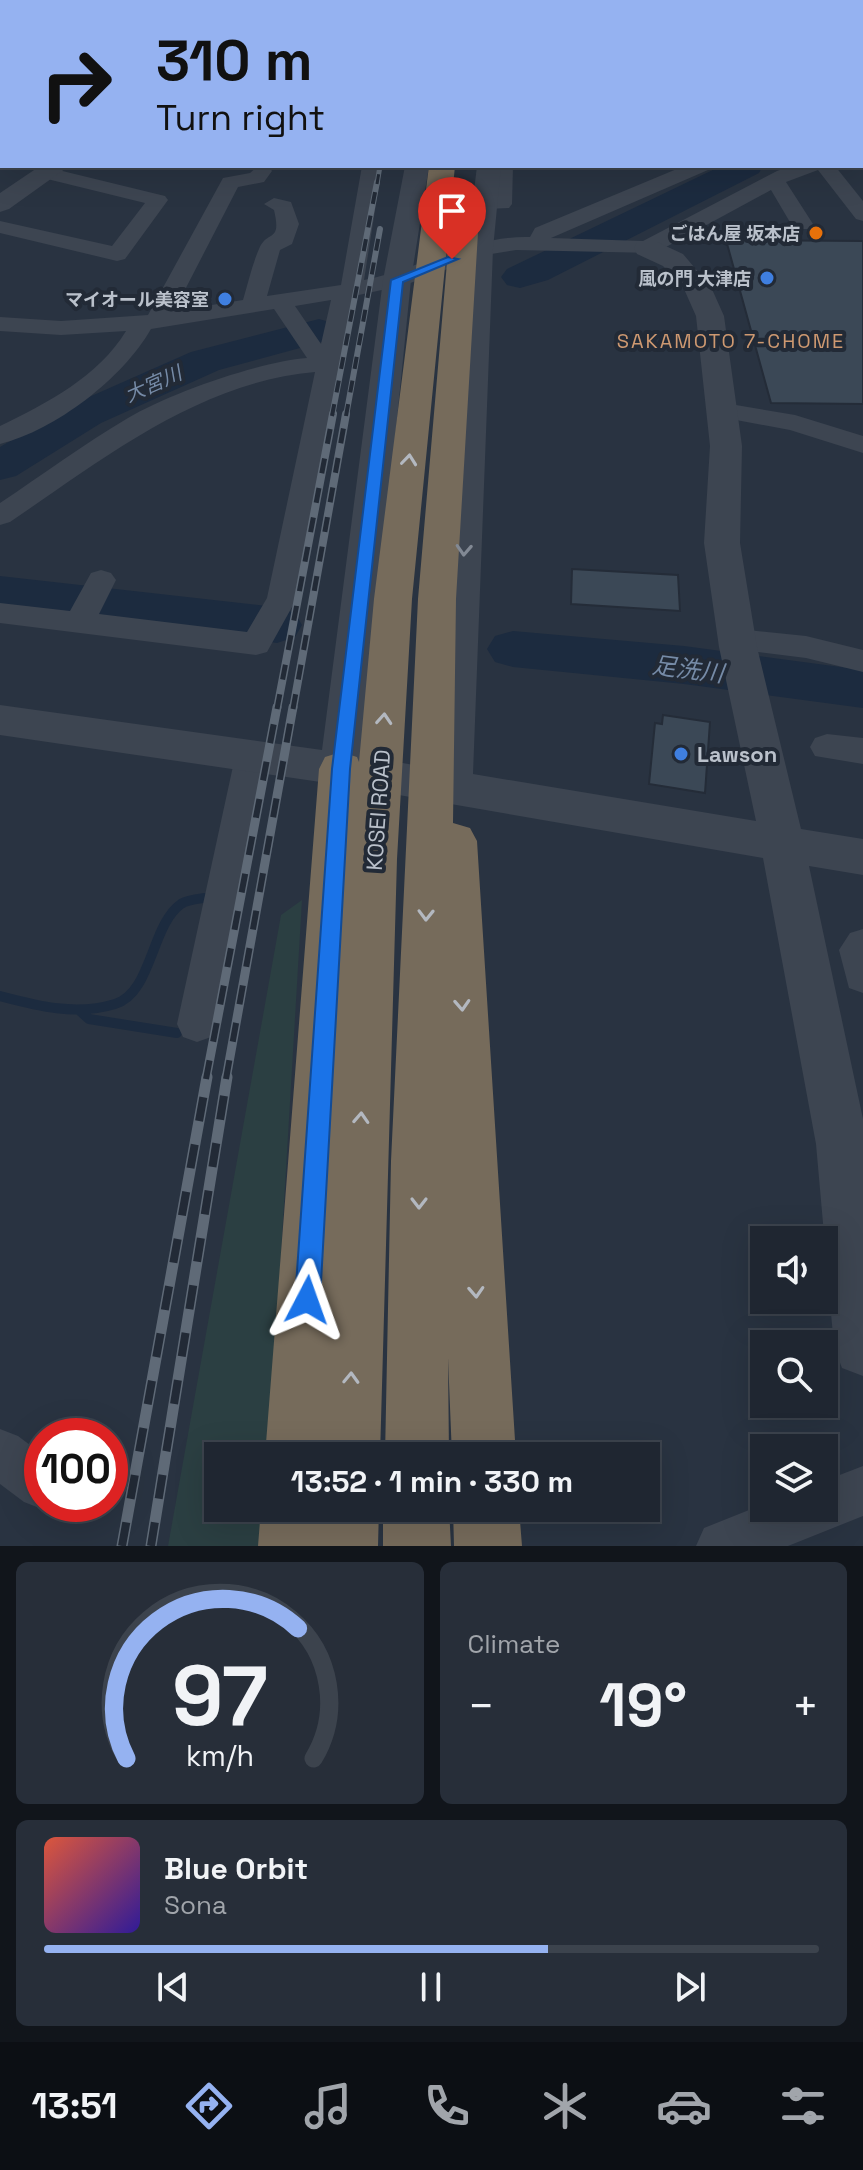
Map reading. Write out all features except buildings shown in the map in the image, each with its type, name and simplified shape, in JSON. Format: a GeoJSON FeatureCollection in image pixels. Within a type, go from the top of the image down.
{"type":"FeatureCollection","features":[{"type":"Feature","properties":{"kind":"highway","name":"KOSEI ROAD"},"geometry":{"type":"LineString","coordinates":[[349,1442],[374,859],[393,599],[442,168]]}},
{"type":"Feature","properties":{"kind":"highway"},"geometry":{"type":"LineString","coordinates":[[417,1442],[419,1161],[437,599],[477,184]]}},
{"type":"Feature","properties":{"kind":"highway"},"geometry":{"type":"LineString","coordinates":[[298,1442],[341,769]]}},
{"type":"Feature","properties":{"kind":"highway"},"geometry":{"type":"LineString","coordinates":[[451,787],[483,1442]]}},
{"type":"Feature","properties":{"kind":"highway"},"geometry":{"type":"LineString","coordinates":[[292,1546],[293,1522]]}},
{"type":"Feature","properties":{"kind":"highway"},"geometry":{"type":"LineString","coordinates":[[344,1546],[345,1522]]}},
{"type":"Feature","properties":{"kind":"highway"},"geometry":{"type":"LineString","coordinates":[[416,1522],[417,1546]]}},
{"type":"Feature","properties":{"kind":"highway"},"geometry":{"type":"LineString","coordinates":[[487,1522],[488,1546]]}},
{"type":"Feature","properties":{"kind":"street"},"geometry":{"type":"LineString","coordinates":[[0,613],[256,644],[282,598],[323,360],[348,291],[372,168]]}},
{"type":"Feature","properties":{"kind":"street"},"geometry":{"type":"LineString","coordinates":[[341,769],[397,280],[417,168]]}},
{"type":"Feature","properties":{"kind":"street"},"geometry":{"type":"LineString","coordinates":[[477,184],[502,204],[503,168]]}},
{"type":"Feature","properties":{"kind":"street"},"geometry":{"type":"LineString","coordinates":[[537,244],[543,233],[697,168]]}},
{"type":"Feature","properties":{"kind":"street"},"geometry":{"type":"LineString","coordinates":[[640,247],[806,168]]}},
{"type":"Feature","properties":{"kind":"street"},"geometry":{"type":"LineString","coordinates":[[827,168],[857,196],[863,215]]}},
{"type":"Feature","properties":{"kind":"street"},"geometry":{"type":"LineString","coordinates":[[0,204],[51,170],[158,200],[117,254],[0,227]]}},
{"type":"Feature","properties":{"kind":"street"},"geometry":{"type":"LineString","coordinates":[[0,436],[91,387],[150,322],[230,182],[257,178],[262,171]]}},
{"type":"Feature","properties":{"kind":"street"},"geometry":{"type":"LineString","coordinates":[[775,181],[802,224]]}},
{"type":"Feature","properties":{"kind":"street"},"geometry":{"type":"LineString","coordinates":[[451,787],[480,249],[477,184]]}},
{"type":"Feature","properties":{"kind":"street"},"geometry":{"type":"LineString","coordinates":[[638,192],[697,221]]}},
{"type":"Feature","properties":{"kind":"street"},"geometry":{"type":"LineString","coordinates":[[253,306],[270,247],[284,239],[288,224],[284,206],[274,204]]}},
{"type":"Feature","properties":{"kind":"street"},"geometry":{"type":"LineString","coordinates":[[0,324],[61,328],[150,322],[253,306],[286,311],[348,291],[397,280],[480,249],[516,243],[640,247],[673,260],[697,287],[710,316],[724,411],[726,446],[722,543],[737,644],[783,845],[842,1144],[857,1261],[863,1347]]}},
{"type":"Feature","properties":{"kind":"street"},"geometry":{"type":"LineString","coordinates":[[286,311],[323,360]]}},
{"type":"Feature","properties":{"kind":"street"},"geometry":{"type":"LineString","coordinates":[[0,516],[139,422],[212,391],[280,368],[323,360]]}},
{"type":"Feature","properties":{"kind":"street"},"geometry":{"type":"LineString","coordinates":[[724,411],[795,423],[863,445]]}},
{"type":"Feature","properties":{"kind":"street"},"geometry":{"type":"LineString","coordinates":[[80,622],[101,580]]}},
{"type":"Feature","properties":{"kind":"street"},"geometry":{"type":"LineString","coordinates":[[737,644],[806,647],[863,661]]}},
{"type":"Feature","properties":{"kind":"street"},"geometry":{"type":"LineString","coordinates":[[0,720],[341,769],[863,857]]}},
{"type":"Feature","properties":{"kind":"street"},"geometry":{"type":"LineString","coordinates":[[827,747],[863,751]]}},
{"type":"Feature","properties":{"kind":"street"},"geometry":{"type":"LineString","coordinates":[[197,1024],[252,757]]}},
{"type":"Feature","properties":{"kind":"street"},"geometry":{"type":"LineString","coordinates":[[863,945],[858,950],[863,976]]}},
{"type":"Feature","properties":{"kind":"street"},"geometry":{"type":"LineString","coordinates":[[0,1454],[24,1471]]}},
{"type":"Feature","properties":{"kind":"street"},"geometry":{"type":"LineString","coordinates":[[838,1501],[863,1491]]}},
{"type":"Feature","properties":{"kind":"street"},"geometry":{"type":"LineString","coordinates":[[722,1546],[784,1522]]}},
{"type":"Feature","properties":{"kind":"green space"},"geometry":{"type":"Polygon","coordinates":[[[302,900],[270,1442],[204,1442],[204,1522],[265,1522],[264,1546],[168,1546],[281,915],[302,900]]]}},
{"type":"Feature","properties":{"kind":"waterway","name":"大宮川"},"geometry":{"type":"LineString","coordinates":[[520,277],[743,168]]}},
{"type":"Feature","properties":{"kind":"waterway","name":"大宮川"},"geometry":{"type":"LineString","coordinates":[[0,466],[86,414],[205,361],[319,331]]}},
{"type":"Feature","properties":{"kind":"waterway","name":"足洗川"},"geometry":{"type":"LineString","coordinates":[[0,593],[277,625]]}},
{"type":"Feature","properties":{"kind":"waterway","name":"足洗川"},"geometry":{"type":"LineString","coordinates":[[513,649],[684,665],[863,689]]}},
{"type":"Feature","properties":{"kind":"waterway"},"geometry":{"type":"LineString","coordinates":[[0,996],[71,1009],[115,1004],[137,987],[171,914],[183,903],[204,898]]}},
{"type":"Feature","properties":{"kind":"waterway"},"geometry":{"type":"LineString","coordinates":[[79,1010],[89,1019],[177,1033]]}},
{"type":"Feature","properties":{"kind":"railway"},"geometry":{"type":"LineString","coordinates":[[377,184],[380,168]]}},
{"type":"Feature","properties":{"kind":"railway"},"geometry":{"type":"LineString","coordinates":[[332,416],[377,182]]}},
{"type":"Feature","properties":{"kind":"railway"},"geometry":{"type":"LineString","coordinates":[[346,416],[380,229]]}},
{"type":"Feature","properties":{"kind":"railway"},"geometry":{"type":"LineString","coordinates":[[277,709],[333,414]]}},
{"type":"Feature","properties":{"kind":"railway"},"geometry":{"type":"LineString","coordinates":[[293,709],[346,414]]}},
{"type":"Feature","properties":{"kind":"railway"},"geometry":{"type":"LineString","coordinates":[[206,1079],[277,707]]}},
{"type":"Feature","properties":{"kind":"railway"},"geometry":{"type":"LineString","coordinates":[[226,1079],[293,707]]}},
{"type":"Feature","properties":{"kind":"railway"},"geometry":{"type":"LineString","coordinates":[[122,1546],[207,1077]]}},
{"type":"Feature","properties":{"kind":"railway"},"geometry":{"type":"LineString","coordinates":[[151,1546],[227,1077]]}},
{"type":"Feature","properties":{"kind":"place","name":"ごはん屋 坂本店"},"geometry":{"type":"Point","coordinates":[816,233]}},
{"type":"Feature","properties":{"kind":"place","name":"風の門 大津店"},"geometry":{"type":"Point","coordinates":[767,278]}},
{"type":"Feature","properties":{"kind":"place","name":"マイオール美容室"},"geometry":{"type":"Point","coordinates":[225,299]}},
{"type":"Feature","properties":{"kind":"place","name":"Lawson"},"geometry":{"type":"Point","coordinates":[681,754]}},
{"type":"Feature","properties":{"kind":"district","name":"SAKAMOTO 7-CHOME"},"geometry":{"type":"Point","coordinates":[731,341]}},
{"type":"Feature","properties":{"kind":"route"},"geometry":{"type":"LineString","coordinates":[[307,1300],[341,769],[397,280],[452,259]]}}]}
